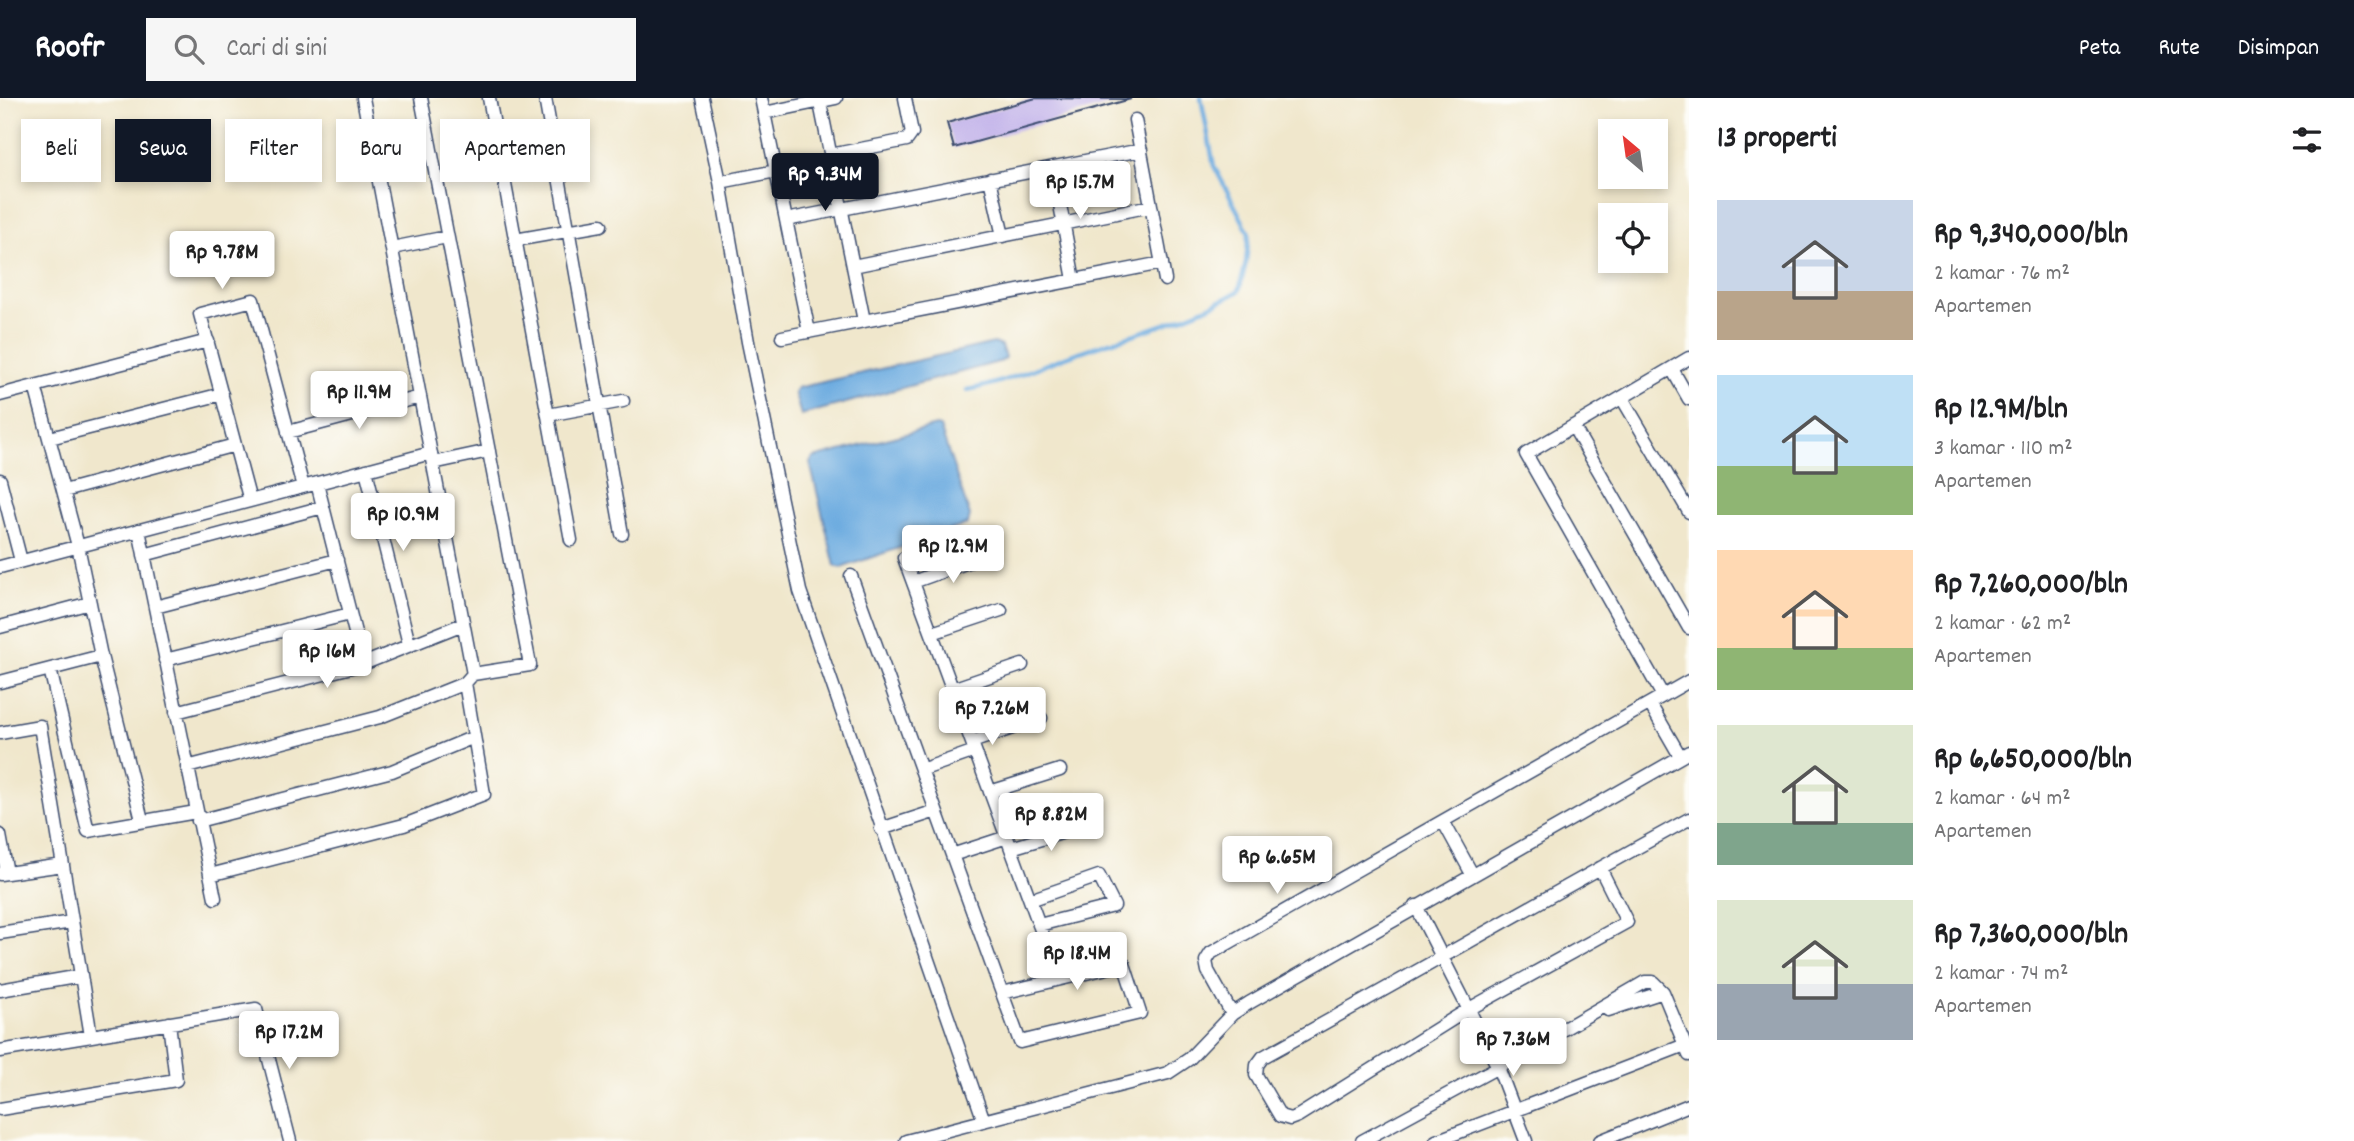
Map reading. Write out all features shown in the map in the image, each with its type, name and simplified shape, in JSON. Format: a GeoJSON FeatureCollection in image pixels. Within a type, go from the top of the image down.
{"type":"FeatureCollection","features":[{"type":"Feature","properties":{"kind":"street"},"geometry":{"type":"LineString","coordinates":[[210,875],[404,825],[484,794],[474,737],[463,624],[363,98]]}},
{"type":"Feature","properties":{"kind":"street"},"geometry":{"type":"LineString","coordinates":[[187,767],[380,717],[469,679],[530,665],[421,98]]}},
{"type":"Feature","properties":{"kind":"street"},"geometry":{"type":"LineString","coordinates":[[489,98],[571,540]]}},
{"type":"Feature","properties":{"kind":"street"},"geometry":{"type":"LineString","coordinates":[[545,98],[622,534]]}},
{"type":"Feature","properties":{"kind":"street"},"geometry":{"type":"LineString","coordinates":[[702,98],[720,182],[748,342],[800,591],[984,1121]]}},
{"type":"Feature","properties":{"kind":"street"},"geometry":{"type":"LineString","coordinates":[[761,98],[808,332]]}},
{"type":"Feature","properties":{"kind":"street"},"geometry":{"type":"LineString","coordinates":[[764,113],[836,98]]}},
{"type":"Feature","properties":{"kind":"street"},"geometry":{"type":"LineString","coordinates":[[830,155],[906,140],[912,133],[905,98]]}},
{"type":"Feature","properties":{"kind":"street"},"geometry":{"type":"LineString","coordinates":[[819,100],[864,321]]}},
{"type":"Feature","properties":{"kind":"street"},"geometry":{"type":"LineString","coordinates":[[1135,120],[1165,280]]}},
{"type":"Feature","properties":{"kind":"street"},"geometry":{"type":"LineString","coordinates":[[786,220],[1140,150]]}},
{"type":"Feature","properties":{"kind":"street"},"geometry":{"type":"LineString","coordinates":[[1053,167],[1074,281]]}},
{"type":"Feature","properties":{"kind":"street"},"geometry":{"type":"LineString","coordinates":[[720,182],[776,172]]}},
{"type":"Feature","properties":{"kind":"street"},"geometry":{"type":"LineString","coordinates":[[990,179],[1003,236]]}},
{"type":"Feature","properties":{"kind":"street"},"geometry":{"type":"LineString","coordinates":[[853,266],[1151,206]]}},
{"type":"Feature","properties":{"kind":"street"},"geometry":{"type":"LineString","coordinates":[[515,240],[601,225]]}},
{"type":"Feature","properties":{"kind":"street"},"geometry":{"type":"LineString","coordinates":[[392,248],[447,237]]}},
{"type":"Feature","properties":{"kind":"street"},"geometry":{"type":"LineString","coordinates":[[782,337],[1162,263]]}},
{"type":"Feature","properties":{"kind":"street"},"geometry":{"type":"LineString","coordinates":[[250,501],[200,314],[253,300],[303,486]]}},
{"type":"Feature","properties":{"kind":"street"},"geometry":{"type":"LineString","coordinates":[[0,395],[208,341]]}},
{"type":"Feature","properties":{"kind":"street"},"geometry":{"type":"LineString","coordinates":[[1663,696],[1526,454],[1689,358]]}},
{"type":"Feature","properties":{"kind":"street"},"geometry":{"type":"LineString","coordinates":[[1672,369],[1689,399]]}},
{"type":"Feature","properties":{"kind":"street"},"geometry":{"type":"LineString","coordinates":[[35,386],[78,546],[142,820]]}},
{"type":"Feature","properties":{"kind":"street"},"geometry":{"type":"LineString","coordinates":[[50,438],[222,394]]}},
{"type":"Feature","properties":{"kind":"street"},"geometry":{"type":"LineString","coordinates":[[288,432],[420,397]]}},
{"type":"Feature","properties":{"kind":"street"},"geometry":{"type":"LineString","coordinates":[[1622,398],[1689,512]]}},
{"type":"Feature","properties":{"kind":"street"},"geometry":{"type":"LineString","coordinates":[[548,415],[623,401]]}},
{"type":"Feature","properties":{"kind":"street"},"geometry":{"type":"LineString","coordinates":[[1573,426],[1689,628]]}},
{"type":"Feature","properties":{"kind":"street"},"geometry":{"type":"LineString","coordinates":[[64,491],[235,445]]}},
{"type":"Feature","properties":{"kind":"street"},"geometry":{"type":"LineString","coordinates":[[0,567],[366,470],[489,451]]}},
{"type":"Feature","properties":{"kind":"street"},"geometry":{"type":"LineString","coordinates":[[366,470],[409,644]]}},
{"type":"Feature","properties":{"kind":"street"},"geometry":{"type":"LineString","coordinates":[[0,480],[3,506],[21,561]]}},
{"type":"Feature","properties":{"kind":"street"},"geometry":{"type":"LineString","coordinates":[[317,483],[363,664]]}},
{"type":"Feature","properties":{"kind":"street"},"geometry":{"type":"LineString","coordinates":[[145,555],[323,507]]}},
{"type":"Feature","properties":{"kind":"street"},"geometry":{"type":"LineString","coordinates":[[139,530],[215,898]]}},
{"type":"Feature","properties":{"kind":"street"},"geometry":{"type":"LineString","coordinates":[[913,582],[982,557]]}},
{"type":"Feature","properties":{"kind":"street"},"geometry":{"type":"LineString","coordinates":[[904,558],[1048,949]]}},
{"type":"Feature","properties":{"kind":"street"},"geometry":{"type":"LineString","coordinates":[[155,607],[337,560]]}},
{"type":"Feature","properties":{"kind":"street"},"geometry":{"type":"LineString","coordinates":[[851,576],[921,770],[936,810],[952,855],[1002,993],[1020,1042],[1140,1013],[1124,964],[1002,993]]}},
{"type":"Feature","properties":{"kind":"street"},"geometry":{"type":"LineString","coordinates":[[0,627],[90,603]]}},
{"type":"Feature","properties":{"kind":"street"},"geometry":{"type":"LineString","coordinates":[[932,633],[1001,610]]}},
{"type":"Feature","properties":{"kind":"street"},"geometry":{"type":"LineString","coordinates":[[166,660],[350,614]]}},
{"type":"Feature","properties":{"kind":"street"},"geometry":{"type":"LineString","coordinates":[[176,712],[363,664],[463,624]]}},
{"type":"Feature","properties":{"kind":"street"},"geometry":{"type":"LineString","coordinates":[[0,682],[102,656]]}},
{"type":"Feature","properties":{"kind":"street"},"geometry":{"type":"LineString","coordinates":[[952,689],[1021,666]]}},
{"type":"Feature","properties":{"kind":"street"},"geometry":{"type":"LineString","coordinates":[[50,669],[88,831],[142,820],[197,816],[392,771],[474,737]]}},
{"type":"Feature","properties":{"kind":"street"},"geometry":{"type":"LineString","coordinates":[[1232,1014],[1208,971],[1206,961],[1211,953],[1689,681]]}},
{"type":"Feature","properties":{"kind":"street"},"geometry":{"type":"LineString","coordinates":[[906,1141],[1168,1073],[1189,1059],[1232,1014],[1685,754],[1650,704]]}},
{"type":"Feature","properties":{"kind":"street"},"geometry":{"type":"LineString","coordinates":[[921,770],[1041,718]]}},
{"type":"Feature","properties":{"kind":"street"},"geometry":{"type":"LineString","coordinates":[[0,733],[40,726],[91,1036]]}},
{"type":"Feature","properties":{"kind":"street"},"geometry":{"type":"LineString","coordinates":[[990,792],[1060,770]]}},
{"type":"Feature","properties":{"kind":"street"},"geometry":{"type":"LineString","coordinates":[[881,829],[936,810]]}},
{"type":"Feature","properties":{"kind":"street"},"geometry":{"type":"LineString","coordinates":[[1600,868],[1627,922],[1469,1009],[1290,1119],[1280,1116],[1256,1075],[1256,1065],[1263,1057],[1444,958],[1600,868],[1689,819]]}},
{"type":"Feature","properties":{"kind":"street"},"geometry":{"type":"LineString","coordinates":[[1443,821],[1472,874]]}},
{"type":"Feature","properties":{"kind":"street"},"geometry":{"type":"LineString","coordinates":[[952,855],[1081,827]]}},
{"type":"Feature","properties":{"kind":"street"},"geometry":{"type":"LineString","coordinates":[[0,835],[3,874],[63,865]]}},
{"type":"Feature","properties":{"kind":"street"},"geometry":{"type":"LineString","coordinates":[[1030,900],[1099,876],[1114,906],[1039,925]]}},
{"type":"Feature","properties":{"kind":"street"},"geometry":{"type":"LineString","coordinates":[[1416,906],[1498,1067],[1526,1141]]}},
{"type":"Feature","properties":{"kind":"street"},"geometry":{"type":"LineString","coordinates":[[0,933],[72,922]]}},
{"type":"Feature","properties":{"kind":"street"},"geometry":{"type":"LineString","coordinates":[[0,990],[81,976]]}},
{"type":"Feature","properties":{"kind":"street"},"geometry":{"type":"LineString","coordinates":[[1362,1141],[1498,1067],[1645,982],[1653,982],[1663,992],[1687,1050],[1436,1141]]}},
{"type":"Feature","properties":{"kind":"street"},"geometry":{"type":"LineString","coordinates":[[0,1051],[256,1009],[290,1141]]}},
{"type":"Feature","properties":{"kind":"street"},"geometry":{"type":"LineString","coordinates":[[0,1109],[176,1080],[169,1023]]}},
{"type":"Feature","properties":{"kind":"street"},"geometry":{"type":"LineString","coordinates":[[1600,1141],[1689,1105]]}},
{"type":"Feature","properties":{"kind":"water"},"geometry":{"type":"Polygon","coordinates":[[[994,343],[1001,346],[1005,357],[1002,361],[801,415],[794,392],[797,388],[994,343]]]}},
{"type":"Feature","properties":{"kind":"water"},"geometry":{"type":"Polygon","coordinates":[[[940,427],[970,516],[968,524],[841,568],[835,566],[810,463],[813,458],[940,427]]]}},
{"type":"Feature","properties":{"kind":"building"},"geometry":{"type":"Polygon","coordinates":[[[1036,98],[1131,99],[954,148],[947,123],[1036,98]]]}},
{"type":"Feature","properties":{"kind":"waterway"},"geometry":{"type":"LineString","coordinates":[[967,390],[1008,379],[1179,319],[1239,291],[1249,233],[1214,166],[1201,98]]}}]}
